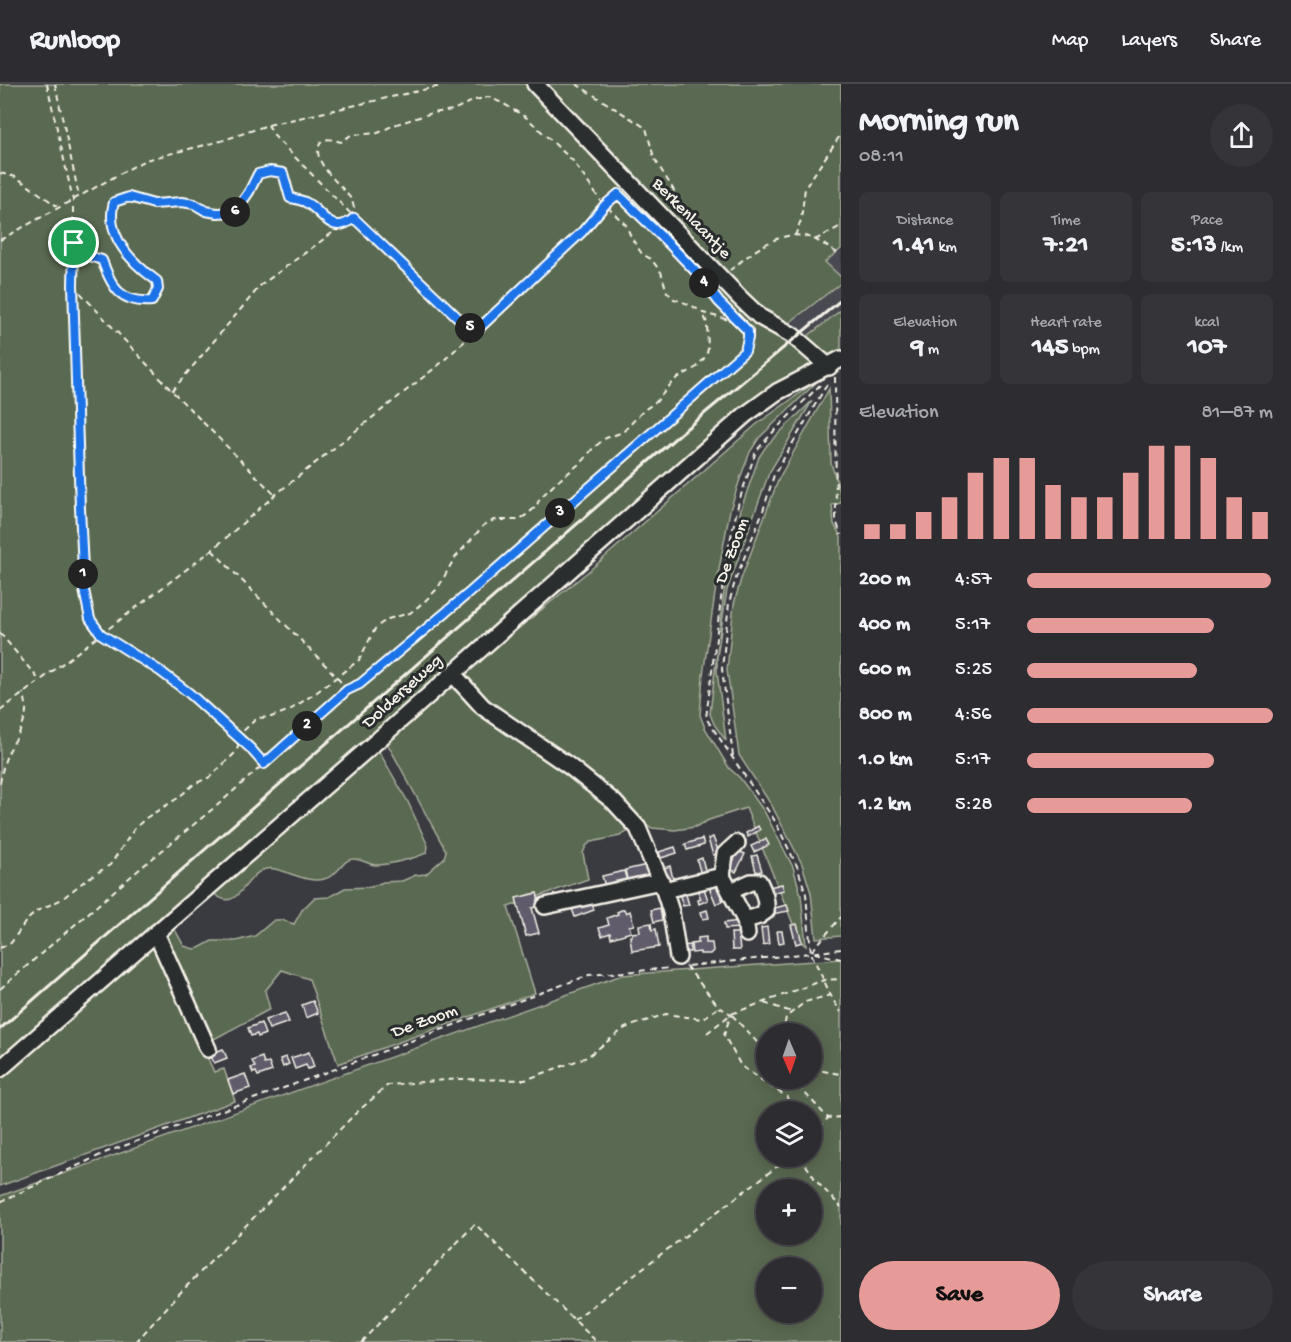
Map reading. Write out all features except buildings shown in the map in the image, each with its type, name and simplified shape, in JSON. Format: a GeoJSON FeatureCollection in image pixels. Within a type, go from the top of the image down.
{"type":"FeatureCollection","features":[{"type":"Feature","properties":{"kind":"street","name":"Berkenlaantje"},"geometry":{"type":"LineString","coordinates":[[535,84],[622,184],[760,317],[792,335],[835,366]]}},
{"type":"Feature","properties":{"kind":"street","name":"Dolderseweg"},"geometry":{"type":"LineString","coordinates":[[0,1069],[745,416],[777,392],[835,366]]}},
{"type":"Feature","properties":{"kind":"street"},"geometry":{"type":"LineString","coordinates":[[453,674],[483,707],[569,766],[614,802],[638,828],[663,886],[671,912],[680,964]]}},
{"type":"Feature","properties":{"kind":"street"},"geometry":{"type":"LineString","coordinates":[[731,891],[751,882],[759,882],[767,903],[766,911],[746,927],[722,876],[725,854],[737,843]]}},
{"type":"Feature","properties":{"kind":"street"},"geometry":{"type":"LineString","coordinates":[[545,906],[722,876]]}},
{"type":"Feature","properties":{"kind":"street"},"geometry":{"type":"LineString","coordinates":[[156,933],[208,1049]]}},
{"type":"Feature","properties":{"kind":"path"},"geometry":{"type":"LineString","coordinates":[[47,84],[73,200],[73,285],[84,590],[90,619],[101,634],[160,671],[189,693],[264,764]]}},
{"type":"Feature","properties":{"kind":"path"},"geometry":{"type":"LineString","coordinates":[[56,84],[79,197]]}},
{"type":"Feature","properties":{"kind":"path"},"geometry":{"type":"LineString","coordinates":[[0,240],[145,160],[221,141],[268,125],[449,84]]}},
{"type":"Feature","properties":{"kind":"path"},"geometry":{"type":"LineString","coordinates":[[576,84],[646,128],[654,158],[676,194],[684,222]]}},
{"type":"Feature","properties":{"kind":"path"},"geometry":{"type":"LineString","coordinates":[[172,391],[261,285],[354,218],[355,211],[350,198],[320,159],[317,150],[322,140],[326,138],[341,142],[351,135],[378,133],[394,125],[432,113],[453,110],[475,100],[489,97],[527,118],[573,161],[605,205],[623,222],[642,254],[651,260],[661,272],[667,292],[674,299],[691,305],[703,313],[740,324]]}},
{"type":"Feature","properties":{"kind":"path"},"geometry":{"type":"LineString","coordinates":[[268,125],[276,138],[354,218],[474,333]]}},
{"type":"Feature","properties":{"kind":"path"},"geometry":{"type":"LineString","coordinates":[[795,236],[801,220],[805,188],[841,134]]}},
{"type":"Feature","properties":{"kind":"path"},"geometry":{"type":"LineString","coordinates":[[74,243],[86,255],[102,260],[113,284],[125,299],[137,302],[152,301],[158,289],[157,281],[144,272],[122,248],[115,235],[112,211],[114,202],[129,197],[154,204],[182,202],[194,204],[206,211],[217,213],[235,212],[258,174],[270,171],[283,173],[290,198],[305,202],[322,218],[340,225],[346,224]]}},
{"type":"Feature","properties":{"kind":"path"},"geometry":{"type":"LineString","coordinates":[[0,173],[16,177],[58,206]]}},
{"type":"Feature","properties":{"kind":"path"},"geometry":{"type":"LineString","coordinates":[[0,711],[213,550],[275,495],[441,363],[582,232],[605,205],[618,194],[622,184]]}},
{"type":"Feature","properties":{"kind":"path"},"geometry":{"type":"LineString","coordinates":[[618,194],[622,184]]}},
{"type":"Feature","properties":{"kind":"path"},"geometry":{"type":"LineString","coordinates":[[618,194],[666,240]]}},
{"type":"Feature","properties":{"kind":"path"},"geometry":{"type":"LineString","coordinates":[[815,240],[841,226]]}},
{"type":"Feature","properties":{"kind":"path"},"geometry":{"type":"LineString","coordinates":[[720,278],[761,246],[787,236],[804,236],[841,255]]}},
{"type":"Feature","properties":{"kind":"path"},"geometry":{"type":"LineString","coordinates":[[0,989],[264,764],[347,690],[360,684],[430,627],[745,351],[748,331],[719,302],[688,264]]}},
{"type":"Feature","properties":{"kind":"path"},"geometry":{"type":"LineString","coordinates":[[73,285],[172,391],[275,495]]}},
{"type":"Feature","properties":{"kind":"path"},"geometry":{"type":"LineString","coordinates":[[0,948],[11,943],[26,921],[37,911],[62,899],[87,879],[110,865],[135,828],[146,818],[178,798],[194,784],[210,777],[235,753],[239,735],[257,718],[271,717],[290,710],[359,660],[376,627],[388,619],[410,613],[432,595],[454,560],[484,525],[494,520],[517,520],[525,516],[536,507],[540,498],[556,482],[585,460],[593,448],[606,438],[623,432],[644,410],[656,402],[674,380],[697,367],[706,356],[708,349],[707,323],[703,313]]}},
{"type":"Feature","properties":{"kind":"path"},"geometry":{"type":"LineString","coordinates":[[835,366],[836,520],[841,535]]}},
{"type":"Feature","properties":{"kind":"path","name":"De Zoom"},"geometry":{"type":"LineString","coordinates":[[835,366],[774,476],[729,603],[722,669],[734,758],[706,717],[726,559],[739,501],[756,451],[835,366]]}},
{"type":"Feature","properties":{"kind":"path"},"geometry":{"type":"LineString","coordinates":[[213,550],[347,690]]}},
{"type":"Feature","properties":{"kind":"path"},"geometry":{"type":"LineString","coordinates":[[0,633],[40,681]]}},
{"type":"Feature","properties":{"kind":"path"},"geometry":{"type":"LineString","coordinates":[[0,783],[7,756],[20,733],[27,712],[27,702],[23,693]]}},
{"type":"Feature","properties":{"kind":"path"},"geometry":{"type":"LineString","coordinates":[[811,953],[841,917]]}},
{"type":"Feature","properties":{"kind":"path"},"geometry":{"type":"LineString","coordinates":[[811,953],[841,949]]}},
{"type":"Feature","properties":{"kind":"path"},"geometry":{"type":"LineString","coordinates":[[811,953],[841,959]]}},
{"type":"Feature","properties":{"kind":"path"},"geometry":{"type":"LineString","coordinates":[[811,953],[841,1012]]}},
{"type":"Feature","properties":{"kind":"path"},"geometry":{"type":"LineString","coordinates":[[680,964],[719,1007],[731,1014],[756,1041]]}},
{"type":"Feature","properties":{"kind":"path","name":"De Zoom"},"geometry":{"type":"LineString","coordinates":[[0,1202],[107,1152],[303,1082],[589,975],[680,964]]}},
{"type":"Feature","properties":{"kind":"path"},"geometry":{"type":"LineString","coordinates":[[707,1033],[731,1014],[824,980],[841,979]]}},
{"type":"Feature","properties":{"kind":"path"},"geometry":{"type":"LineString","coordinates":[[785,1023],[786,1017],[806,1002],[831,995]]}},
{"type":"Feature","properties":{"kind":"path"},"geometry":{"type":"LineString","coordinates":[[763,1003],[792,1012]]}},
{"type":"Feature","properties":{"kind":"path"},"geometry":{"type":"LineString","coordinates":[[136,1342],[178,1295],[355,1114],[388,1085],[459,1079],[525,1080],[587,1057],[625,1028],[666,1014],[702,1019],[719,1007]]}},
{"type":"Feature","properties":{"kind":"path"},"geometry":{"type":"LineString","coordinates":[[731,1014],[724,1035],[741,1066],[787,1097],[788,1101]]}},
{"type":"Feature","properties":{"kind":"path"},"geometry":{"type":"LineString","coordinates":[[822,1071],[840,1074],[841,1072]]}},
{"type":"Feature","properties":{"kind":"path"},"geometry":{"type":"LineString","coordinates":[[801,1089],[828,1118]]}},
{"type":"Feature","properties":{"kind":"path"},"geometry":{"type":"LineString","coordinates":[[822,1125],[828,1118],[841,1117]]}},
{"type":"Feature","properties":{"kind":"path"},"geometry":{"type":"LineString","coordinates":[[574,1320],[776,1167]]}},
{"type":"Feature","properties":{"kind":"path"},"geometry":{"type":"LineString","coordinates":[[807,1167],[817,1182],[841,1207]]}},
{"type":"Feature","properties":{"kind":"path"},"geometry":{"type":"LineString","coordinates":[[361,1342],[475,1224],[597,1342]]}},
{"type":"Feature","properties":{"kind":"shaded area"},"geometry":{"type":"Polygon","coordinates":[[[841,249],[841,277],[824,262],[841,249]]]}},
{"type":"Feature","properties":{"kind":"shaded area"},"geometry":{"type":"Polygon","coordinates":[[[841,283],[841,310],[803,339],[789,323],[841,283]]]}},
{"type":"Feature","properties":{"kind":"green space"},"geometry":{"type":"Polygon","coordinates":[[[0,84],[841,84],[841,249],[825,262],[841,277],[841,283],[789,323],[804,339],[841,310],[841,354],[776,389],[0,1063],[0,84]]]}},
{"type":"Feature","properties":{"kind":"green space"},"geometry":{"type":"Polygon","coordinates":[[[821,378],[759,438],[750,452],[742,473],[730,510],[717,580],[703,675],[700,715],[705,728],[729,768],[740,778],[764,811],[793,867],[801,895],[806,946],[800,941],[746,808],[695,827],[675,830],[652,828],[511,723],[458,678],[590,570],[757,424],[821,378]]]}},
{"type":"Feature","properties":{"kind":"green space"},"geometry":{"type":"Polygon","coordinates":[[[829,389],[831,463],[841,495],[841,503],[832,505],[834,524],[841,537],[841,936],[816,938],[811,893],[802,864],[772,806],[739,755],[727,670],[734,604],[741,579],[779,478],[829,389]]]}},
{"type":"Feature","properties":{"kind":"green space"},"geometry":{"type":"Polygon","coordinates":[[[812,401],[769,473],[727,590],[717,657],[726,741],[710,714],[724,592],[741,509],[759,457],[767,445],[812,401]]]}},
{"type":"Feature","properties":{"kind":"green space"},"geometry":{"type":"Polygon","coordinates":[[[449,686],[504,728],[565,769],[634,828],[620,836],[591,842],[586,846],[583,853],[588,879],[508,907],[535,993],[338,1064],[309,979],[282,970],[265,991],[270,1009],[214,1039],[165,933],[173,926],[184,946],[194,949],[212,941],[236,941],[255,936],[274,920],[294,924],[302,910],[314,898],[329,897],[345,888],[371,887],[383,882],[402,881],[416,875],[426,874],[444,858],[446,851],[386,741],[449,686]]]}},
{"type":"Feature","properties":{"kind":"green space"},"geometry":{"type":"Polygon","coordinates":[[[377,748],[408,802],[428,846],[427,852],[410,859],[379,865],[356,859],[349,860],[329,877],[315,880],[275,869],[265,869],[256,874],[237,895],[230,899],[222,899],[212,892],[377,748]]]}},
{"type":"Feature","properties":{"kind":"green space"},"geometry":{"type":"Polygon","coordinates":[[[155,942],[214,1072],[224,1069],[235,1101],[0,1186],[0,1076],[155,942]]]}},
{"type":"Feature","properties":{"kind":"green space"},"geometry":{"type":"Polygon","coordinates":[[[841,959],[841,1342],[0,1342],[0,1196],[622,975],[841,959]]]}},
{"type":"Feature","properties":{"kind":"railway"},"geometry":{"type":"LineString","coordinates":[[0,1029],[681,433],[841,300]]}},
{"type":"Feature","properties":{"kind":"route"},"geometry":{"type":"LineString","coordinates":[[270,171],[283,173],[290,198],[305,202],[322,218],[340,225],[354,218],[474,333],[582,232],[605,205],[618,194],[696,272],[719,302],[748,331],[748,338],[745,351],[430,627],[360,684],[347,690],[264,764],[206,707],[160,671],[101,634],[90,619],[84,590],[80,508],[73,285],[74,243],[86,255],[102,260],[113,284],[125,299],[137,302],[152,301],[158,289],[157,281],[144,272],[122,248],[115,235],[112,211],[114,202],[129,197],[154,204],[182,202],[194,204],[206,211],[217,213],[235,212],[258,174],[270,171]]}}]}
